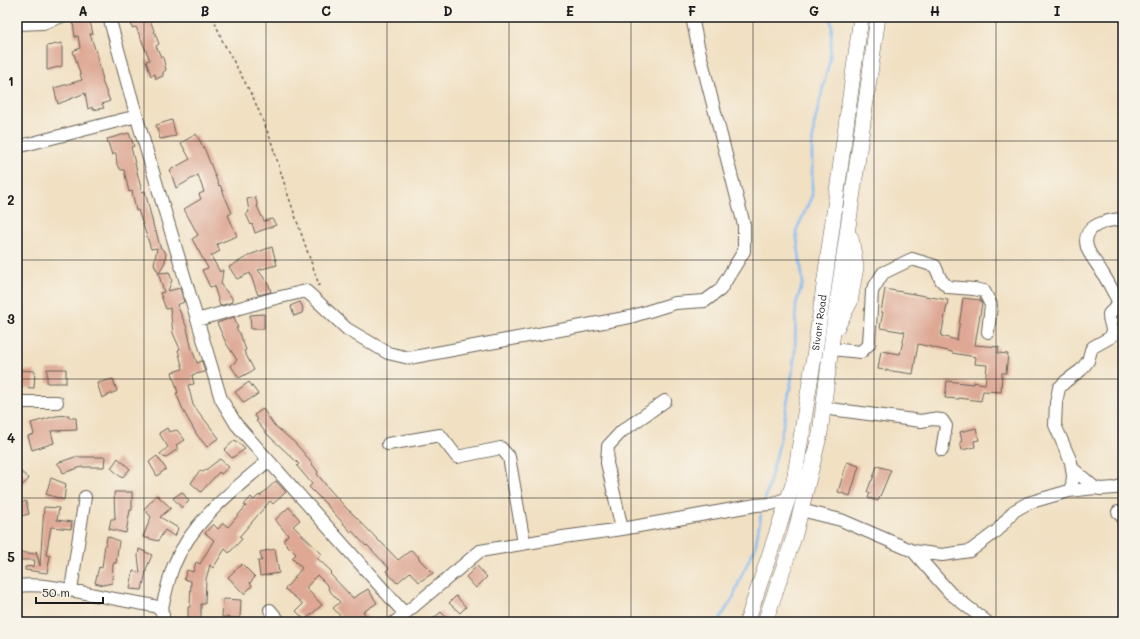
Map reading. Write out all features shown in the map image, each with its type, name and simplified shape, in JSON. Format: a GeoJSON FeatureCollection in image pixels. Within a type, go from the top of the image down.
{"type":"FeatureCollection","features":[{"type":"Feature","properties":{"kind":"main road","name":"Sivari Road"},"geometry":{"type":"LineString","coordinates":[[748,622],[794,481],[861,17]]}},
{"type":"Feature","properties":{"kind":"main road","name":"Sivari Road"},"geometry":{"type":"LineString","coordinates":[[765,622],[795,534],[820,433],[878,17]]}},
{"type":"Feature","properties":{"kind":"street"},"geometry":{"type":"LineString","coordinates":[[17,24],[43,24],[60,17]]}},
{"type":"Feature","properties":{"kind":"street"},"geometry":{"type":"LineString","coordinates":[[109,17],[221,399],[236,424],[405,614]]}},
{"type":"Feature","properties":{"kind":"street"},"geometry":{"type":"LineString","coordinates":[[197,320],[306,291],[347,329],[388,353],[408,358],[630,317],[675,303],[705,301],[720,290],[744,251],[744,225],[698,46],[692,17]]}},
{"type":"Feature","properties":{"kind":"street"},"geometry":{"type":"LineString","coordinates":[[17,147],[137,116]]}},
{"type":"Feature","properties":{"kind":"street"},"geometry":{"type":"LineString","coordinates":[[1069,491],[1072,485],[1073,476],[1071,462],[1056,425],[1056,403],[1059,388],[1081,370],[1088,361],[1093,347],[1110,339],[1118,326],[1109,320],[1109,314],[1121,302],[1087,247],[1086,236],[1095,226],[1110,220],[1123,218]]}},
{"type":"Feature","properties":{"kind":"street"},"geometry":{"type":"LineString","coordinates":[[832,342],[861,352],[869,344],[872,291],[883,273],[912,259],[935,266],[941,280],[948,287],[974,289],[984,292],[991,305],[988,332]]}},
{"type":"Feature","properties":{"kind":"street"},"geometry":{"type":"LineString","coordinates":[[622,528],[607,463],[608,446],[622,431],[665,401]]}},
{"type":"Feature","properties":{"kind":"street"},"geometry":{"type":"LineString","coordinates":[[17,402],[57,402]]}},
{"type":"Feature","properties":{"kind":"street"},"geometry":{"type":"LineString","coordinates":[[823,408],[921,421],[932,419],[942,420],[946,426],[942,450]]}},
{"type":"Feature","properties":{"kind":"street"},"geometry":{"type":"LineString","coordinates":[[388,444],[440,435],[457,457],[501,448],[510,457],[524,543]]}},
{"type":"Feature","properties":{"kind":"street"},"geometry":{"type":"LineString","coordinates":[[162,617],[173,568],[181,550],[194,529],[221,500],[268,460]]}},
{"type":"Feature","properties":{"kind":"street"},"geometry":{"type":"LineString","coordinates":[[1072,468],[1095,488]]}},
{"type":"Feature","properties":{"kind":"street"},"geometry":{"type":"LineString","coordinates":[[801,510],[841,520],[913,551],[942,555],[970,551],[997,531],[1014,511],[1028,503],[1069,491],[1095,488],[1115,488],[1123,484]]}},
{"type":"Feature","properties":{"kind":"street"},"geometry":{"type":"LineString","coordinates":[[71,590],[85,497]]}},
{"type":"Feature","properties":{"kind":"street"},"geometry":{"type":"LineString","coordinates":[[395,622],[480,551],[756,505],[771,504],[788,498]]}},
{"type":"Feature","properties":{"kind":"street"},"geometry":{"type":"LineString","coordinates":[[771,504],[776,510],[781,521]]}},
{"type":"Feature","properties":{"kind":"street"},"geometry":{"type":"LineString","coordinates":[[913,551],[950,593],[987,622]]}},
{"type":"Feature","properties":{"kind":"street"},"geometry":{"type":"LineString","coordinates":[[17,586],[44,586],[154,606],[158,608],[162,617]]}},
{"type":"Feature","properties":{"kind":"street"},"geometry":{"type":"LineString","coordinates":[[270,610],[280,622]]}},
{"type":"Feature","properties":{"kind":"path"},"geometry":{"type":"LineString","coordinates":[[213,17],[222,40],[253,97],[270,138],[290,202],[319,285],[306,291]]}},
{"type":"Feature","properties":{"kind":"building"},"geometry":{"type":"Polygon","coordinates":[[[84,17],[89,17],[93,34],[90,34],[96,52],[102,81],[110,101],[102,104],[104,108],[93,110],[92,107],[88,109],[85,93],[58,104],[54,88],[82,80],[73,51],[80,48],[78,36],[75,37],[73,22],[84,17]]]}},
{"type":"Feature","properties":{"kind":"building"},"geometry":{"type":"Polygon","coordinates":[[[130,17],[149,17],[159,44],[156,46],[161,57],[163,57],[166,70],[163,72],[163,76],[156,79],[155,74],[151,76],[146,61],[150,60],[136,27],[132,28],[130,17]]]}},
{"type":"Feature","properties":{"kind":"building"},"geometry":{"type":"Polygon","coordinates":[[[62,43],[62,66],[47,70],[47,46],[62,43]]]}},
{"type":"Feature","properties":{"kind":"building"},"geometry":{"type":"Polygon","coordinates":[[[172,120],[176,136],[160,139],[156,125],[172,120]]]}},
{"type":"Feature","properties":{"kind":"building"},"geometry":{"type":"Polygon","coordinates":[[[129,133],[134,146],[131,147],[142,192],[145,191],[160,247],[166,253],[165,262],[159,273],[169,272],[172,280],[168,291],[180,288],[184,302],[177,305],[187,328],[197,363],[202,361],[205,372],[192,375],[194,384],[188,385],[193,405],[219,438],[207,447],[197,435],[184,412],[176,393],[178,393],[172,372],[183,369],[178,350],[180,349],[173,333],[170,308],[166,309],[160,293],[164,292],[154,264],[157,248],[151,249],[138,210],[136,211],[132,191],[129,192],[124,170],[121,170],[117,165],[116,153],[112,155],[107,139],[129,133]]]}},
{"type":"Feature","properties":{"kind":"building"},"geometry":{"type":"Polygon","coordinates":[[[196,134],[205,150],[219,186],[220,185],[232,213],[228,215],[237,236],[217,244],[220,251],[211,256],[220,272],[223,270],[221,285],[232,298],[232,302],[220,306],[214,286],[210,287],[202,270],[208,268],[192,239],[198,235],[184,209],[201,199],[199,194],[204,192],[198,175],[176,188],[170,170],[190,159],[181,143],[196,134]]]}},
{"type":"Feature","properties":{"kind":"building"},"geometry":{"type":"Polygon","coordinates":[[[255,197],[257,206],[264,221],[272,219],[276,225],[255,233],[246,214],[249,212],[247,199],[255,197]]]}},
{"type":"Feature","properties":{"kind":"building"},"geometry":{"type":"Polygon","coordinates":[[[272,247],[277,265],[258,270],[269,285],[271,292],[258,295],[250,273],[237,279],[229,267],[252,254],[272,247]]]}},
{"type":"Feature","properties":{"kind":"building"},"geometry":{"type":"Polygon","coordinates":[[[885,289],[948,300],[941,336],[957,340],[963,298],[980,300],[982,303],[975,345],[999,347],[998,353],[1008,354],[1006,373],[1002,373],[1001,392],[983,391],[981,401],[945,398],[947,381],[985,384],[987,365],[975,364],[976,357],[952,353],[918,344],[913,374],[878,369],[881,351],[900,354],[905,332],[880,328],[885,289]]]}},
{"type":"Feature","properties":{"kind":"building"},"geometry":{"type":"Polygon","coordinates":[[[300,302],[303,308],[302,313],[294,316],[291,307],[292,305],[300,302]]]}},
{"type":"Feature","properties":{"kind":"building"},"geometry":{"type":"Polygon","coordinates":[[[264,314],[264,329],[251,329],[250,315],[264,314]]]}},
{"type":"Feature","properties":{"kind":"building"},"geometry":{"type":"Polygon","coordinates":[[[234,317],[238,328],[236,328],[246,350],[244,351],[254,370],[239,378],[231,366],[237,360],[226,343],[217,323],[234,317]]]}},
{"type":"Feature","properties":{"kind":"building"},"geometry":{"type":"Polygon","coordinates":[[[47,369],[66,369],[66,383],[47,383],[47,369]]]}},
{"type":"Feature","properties":{"kind":"building"},"geometry":{"type":"Polygon","coordinates":[[[17,370],[35,371],[34,388],[17,387],[17,370]]]}},
{"type":"Feature","properties":{"kind":"building"},"geometry":{"type":"Polygon","coordinates":[[[113,379],[117,391],[102,398],[97,383],[113,379]]]}},
{"type":"Feature","properties":{"kind":"building"},"geometry":{"type":"Polygon","coordinates":[[[249,382],[258,394],[244,403],[235,392],[249,382]]]}},
{"type":"Feature","properties":{"kind":"building"},"geometry":{"type":"Polygon","coordinates":[[[263,409],[274,425],[294,442],[304,453],[318,472],[317,474],[330,490],[398,560],[411,550],[433,573],[419,582],[410,572],[397,583],[386,571],[389,568],[367,545],[366,546],[352,531],[351,532],[309,487],[312,484],[297,466],[299,464],[268,435],[256,421],[258,420],[254,415],[263,409]]]}},
{"type":"Feature","properties":{"kind":"building"},"geometry":{"type":"Polygon","coordinates":[[[69,415],[69,418],[76,418],[77,430],[51,431],[54,443],[32,450],[28,436],[34,434],[31,423],[56,416],[69,415]]]}},
{"type":"Feature","properties":{"kind":"building"},"geometry":{"type":"Polygon","coordinates":[[[167,428],[169,432],[177,430],[185,440],[176,445],[178,449],[165,458],[160,454],[168,447],[159,433],[167,428]]]}},
{"type":"Feature","properties":{"kind":"building"},"geometry":{"type":"Polygon","coordinates":[[[976,428],[979,440],[974,441],[975,447],[962,450],[960,432],[976,428]]]}},
{"type":"Feature","properties":{"kind":"building"},"geometry":{"type":"Polygon","coordinates":[[[235,440],[245,449],[232,458],[224,450],[235,440]]]}},
{"type":"Feature","properties":{"kind":"building"},"geometry":{"type":"Polygon","coordinates":[[[157,456],[166,469],[157,476],[149,462],[157,456]]]}},
{"type":"Feature","properties":{"kind":"building"},"geometry":{"type":"Polygon","coordinates":[[[75,457],[105,457],[104,467],[82,467],[63,473],[57,463],[75,457]]]}},
{"type":"Feature","properties":{"kind":"building"},"geometry":{"type":"Polygon","coordinates":[[[118,458],[130,469],[122,478],[111,468],[118,458]]]}},
{"type":"Feature","properties":{"kind":"building"},"geometry":{"type":"Polygon","coordinates":[[[220,459],[229,467],[221,474],[219,472],[201,492],[191,483],[200,470],[203,472],[220,459]]]}},
{"type":"Feature","properties":{"kind":"building"},"geometry":{"type":"Polygon","coordinates":[[[847,462],[859,466],[850,496],[838,492],[847,462]]]}},
{"type":"Feature","properties":{"kind":"building"},"geometry":{"type":"Polygon","coordinates":[[[877,466],[891,470],[878,501],[868,498],[870,493],[867,492],[877,466]]]}},
{"type":"Feature","properties":{"kind":"building"},"geometry":{"type":"Polygon","coordinates":[[[17,468],[29,479],[17,490],[17,468]]]}},
{"type":"Feature","properties":{"kind":"building"},"geometry":{"type":"Polygon","coordinates":[[[51,478],[66,484],[64,500],[46,494],[51,478]]]}},
{"type":"Feature","properties":{"kind":"building"},"geometry":{"type":"Polygon","coordinates":[[[276,481],[286,492],[273,504],[270,501],[239,537],[242,539],[229,553],[225,549],[213,568],[210,565],[206,579],[205,604],[201,604],[201,622],[188,622],[191,581],[184,579],[187,570],[193,572],[196,562],[200,564],[214,540],[205,533],[213,524],[218,529],[223,523],[228,527],[246,506],[244,505],[251,497],[254,500],[276,481]]]}},
{"type":"Feature","properties":{"kind":"building"},"geometry":{"type":"Polygon","coordinates":[[[114,492],[132,492],[132,510],[130,510],[126,533],[109,529],[111,519],[115,519],[114,492]]]}},
{"type":"Feature","properties":{"kind":"building"},"geometry":{"type":"Polygon","coordinates":[[[182,492],[189,501],[182,508],[173,498],[182,492]]]}},
{"type":"Feature","properties":{"kind":"building"},"geometry":{"type":"Polygon","coordinates":[[[157,495],[171,508],[160,517],[178,528],[175,537],[165,530],[158,541],[143,537],[151,517],[144,509],[157,495]]]}},
{"type":"Feature","properties":{"kind":"building"},"geometry":{"type":"Polygon","coordinates":[[[26,501],[29,514],[17,517],[17,504],[26,501]]]}},
{"type":"Feature","properties":{"kind":"building"},"geometry":{"type":"Polygon","coordinates":[[[44,507],[59,508],[57,520],[72,522],[71,529],[51,527],[46,555],[50,556],[47,573],[25,570],[25,567],[34,566],[35,560],[17,560],[17,552],[36,554],[36,551],[40,566],[44,507]]]}},
{"type":"Feature","properties":{"kind":"building"},"geometry":{"type":"Polygon","coordinates":[[[289,507],[300,520],[293,526],[322,554],[317,558],[332,572],[330,574],[353,598],[368,589],[377,603],[363,612],[369,619],[365,622],[346,622],[333,608],[340,602],[328,589],[329,587],[317,575],[306,588],[322,605],[305,620],[296,611],[303,604],[285,589],[302,568],[292,558],[296,554],[284,542],[284,539],[288,535],[276,521],[276,519],[289,507]]]}},
{"type":"Feature","properties":{"kind":"building"},"geometry":{"type":"Polygon","coordinates":[[[107,536],[119,541],[116,563],[113,563],[112,583],[103,585],[95,583],[99,567],[102,568],[107,536]]]}},
{"type":"Feature","properties":{"kind":"building"},"geometry":{"type":"Polygon","coordinates":[[[139,549],[152,555],[147,567],[142,590],[130,589],[133,571],[140,573],[138,556],[139,549]]]}},
{"type":"Feature","properties":{"kind":"building"},"geometry":{"type":"Polygon","coordinates":[[[275,549],[279,573],[260,576],[258,561],[262,561],[260,552],[275,549]]]}},
{"type":"Feature","properties":{"kind":"building"},"geometry":{"type":"Polygon","coordinates":[[[242,564],[255,577],[250,583],[252,586],[244,594],[228,577],[242,564]]]}},
{"type":"Feature","properties":{"kind":"building"},"geometry":{"type":"Polygon","coordinates":[[[477,566],[487,577],[476,588],[466,577],[477,566]]]}},
{"type":"Feature","properties":{"kind":"building"},"geometry":{"type":"Polygon","coordinates":[[[456,596],[466,607],[460,613],[449,603],[456,596]]]}},
{"type":"Feature","properties":{"kind":"building"},"geometry":{"type":"Polygon","coordinates":[[[223,599],[241,600],[240,618],[222,617],[223,599]]]}},
{"type":"Feature","properties":{"kind":"building"},"geometry":{"type":"Polygon","coordinates":[[[441,612],[451,622],[429,622],[441,612]]]}},
{"type":"Feature","properties":{"kind":"waterway"},"geometry":{"type":"LineString","coordinates":[[765,500],[784,421],[795,353],[796,304],[803,282],[796,231],[812,196],[812,148],[814,125],[830,59],[832,27],[830,17]]}},
{"type":"Feature","properties":{"kind":"waterway"},"geometry":{"type":"LineString","coordinates":[[718,622],[733,598],[742,574],[755,548],[761,515]]}}]}
